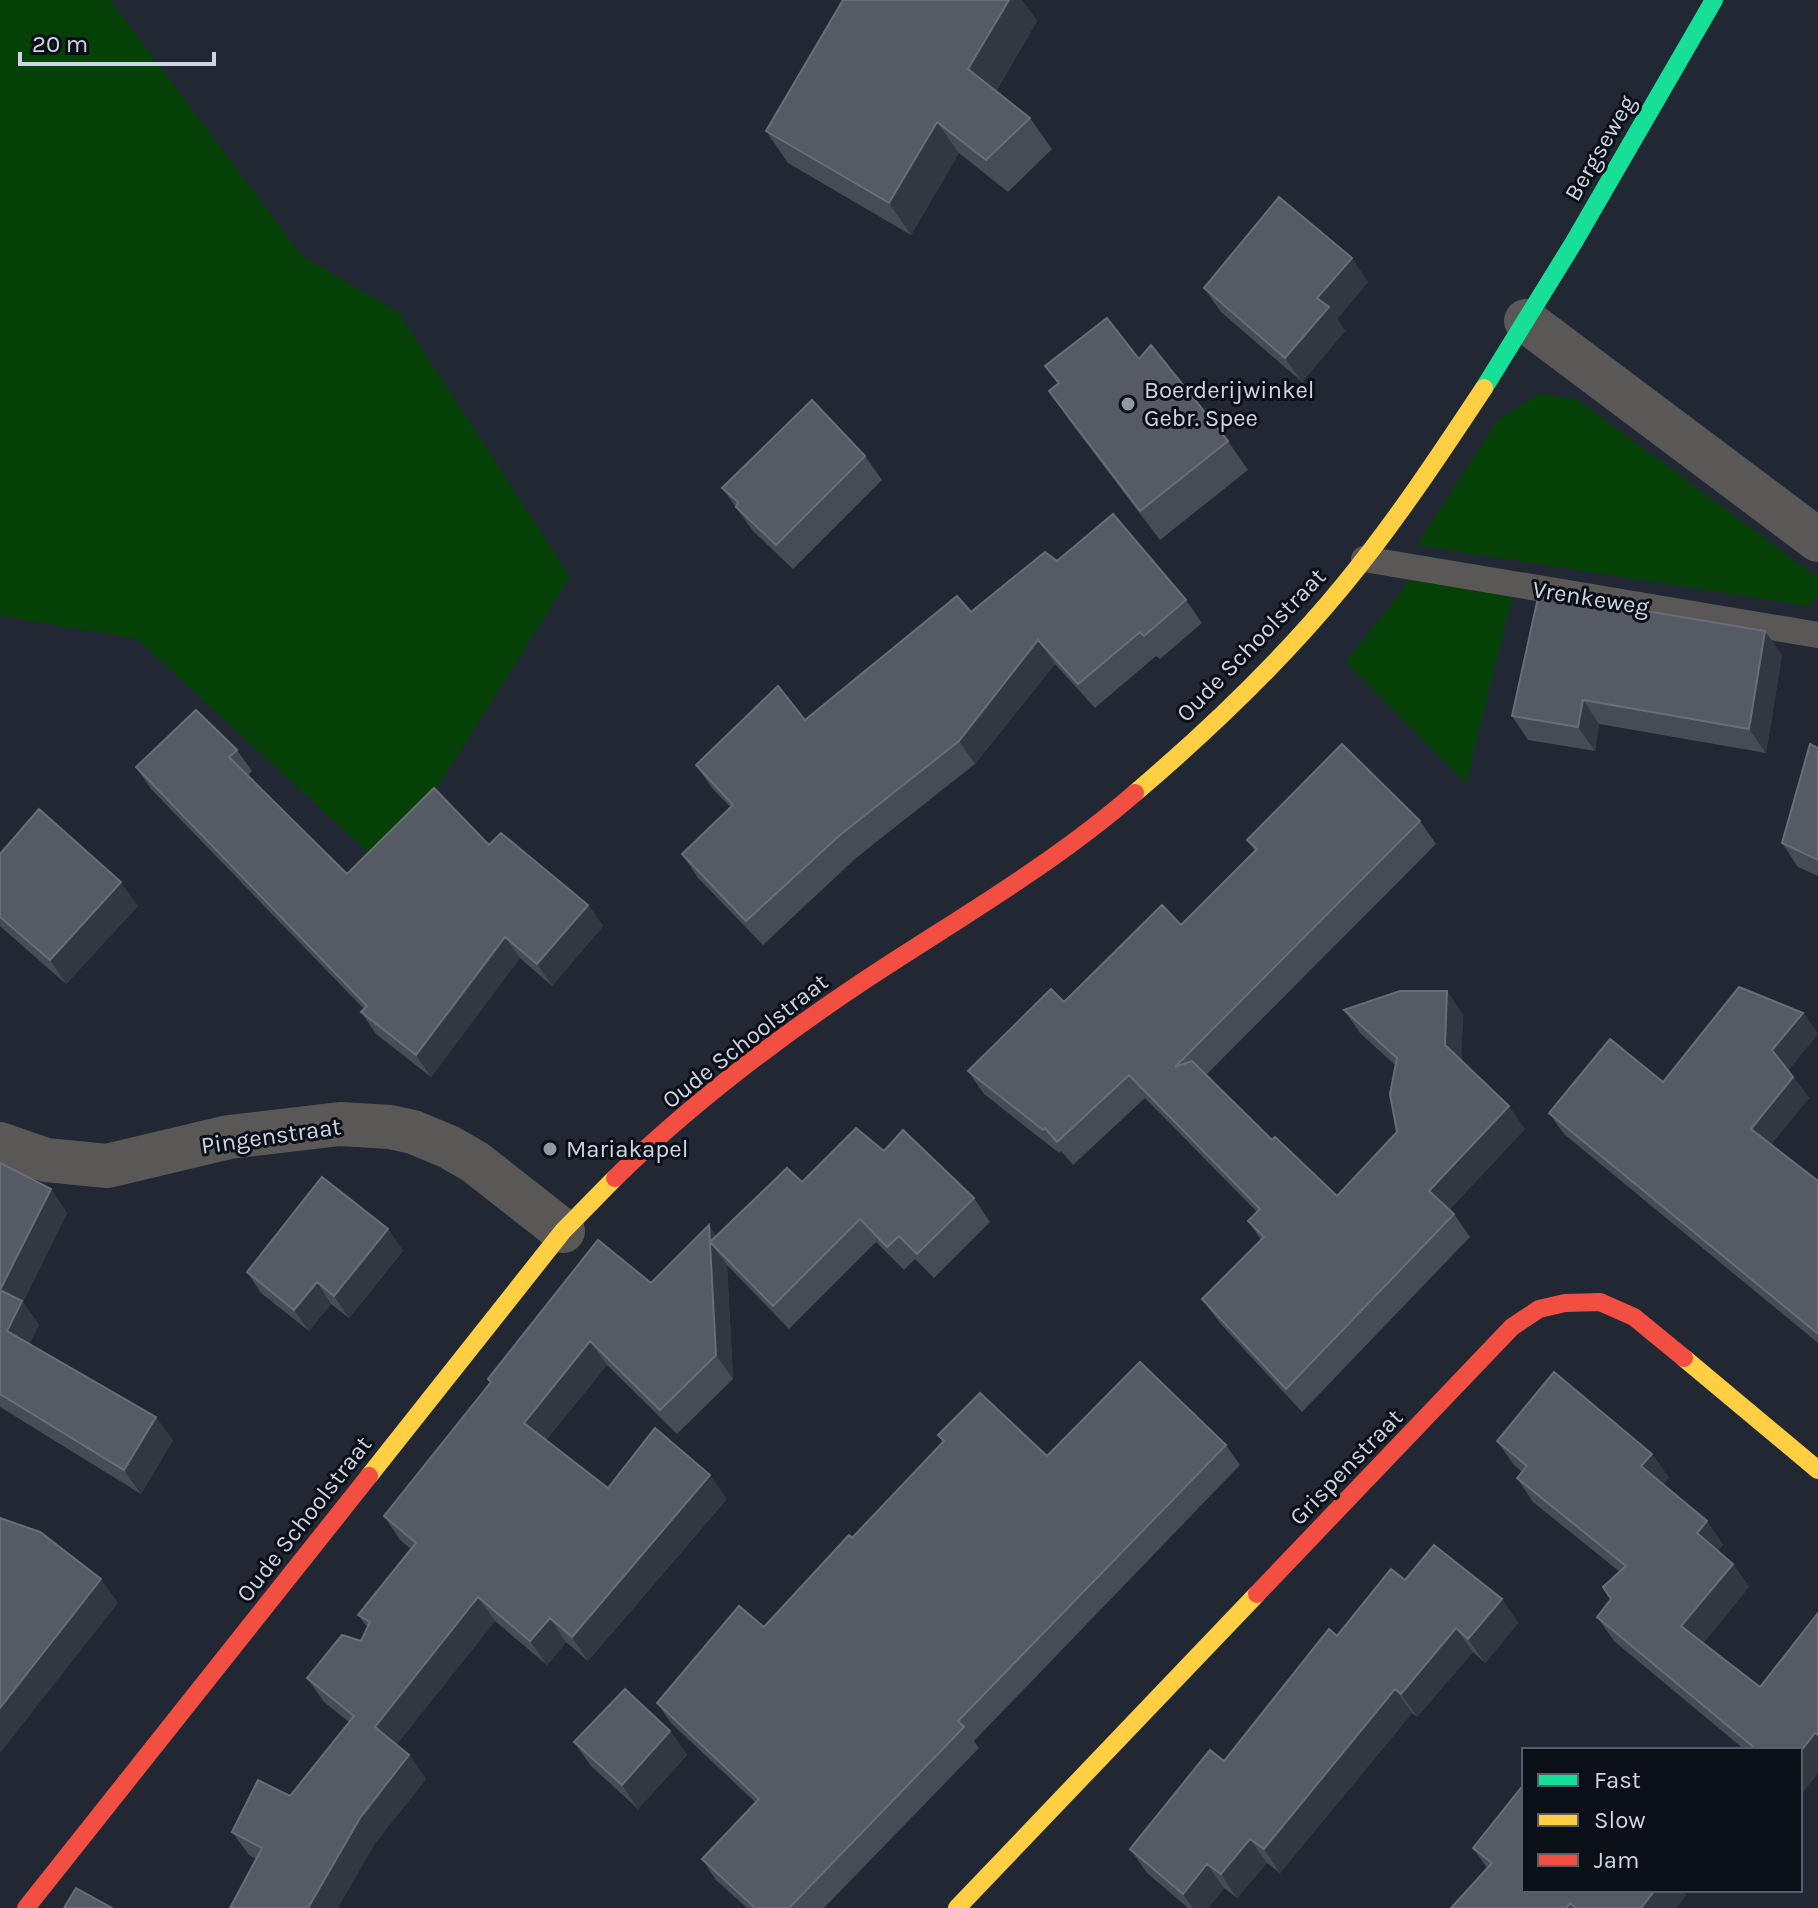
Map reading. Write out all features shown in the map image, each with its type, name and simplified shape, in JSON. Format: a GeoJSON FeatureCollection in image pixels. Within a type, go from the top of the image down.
{"type":"FeatureCollection","features":[{"type":"Feature","properties":{"kind":"street","name":"Bergseweg"},"geometry":{"type":"LineString","coordinates":[[1526,321],[1714,0]]}},
{"type":"Feature","properties":{"kind":"street"},"geometry":{"type":"LineString","coordinates":[[1526,321],[1818,540]]}},
{"type":"Feature","properties":{"kind":"street","name":"Oude Schoolstraat"},"geometry":{"type":"LineString","coordinates":[[26,1908],[563,1231],[640,1154],[742,1068],[859,984],[1056,856],[1145,785],[1320,613],[1414,494],[1526,321]]}},
{"type":"Feature","properties":{"kind":"street","name":"Pingenstraat"},"geometry":{"type":"LineString","coordinates":[[0,1144],[46,1160],[107,1166],[229,1137],[340,1124],[390,1127],[413,1132],[475,1162],[563,1231]]}},
{"type":"Feature","properties":{"kind":"street","name":"Grispenstraat"},"geometry":{"type":"LineString","coordinates":[[957,1908],[1512,1327],[1539,1309],[1565,1303],[1600,1302],[1634,1317],[1818,1470]]}},
{"type":"Feature","properties":{"kind":"lane","name":"Vrenkeweg"},"geometry":{"type":"LineString","coordinates":[[1364,559],[1818,635]]}},
{"type":"Feature","properties":{"kind":"green space"},"geometry":{"type":"Polygon","coordinates":[[[0,0],[110,0],[302,256],[398,312],[570,577],[386,869],[137,639],[0,616],[0,0]]]}},
{"type":"Feature","properties":{"kind":"green space"},"geometry":{"type":"Polygon","coordinates":[[[1540,393],[1578,400],[1818,578],[1818,596],[1808,606],[1417,545],[1498,420],[1540,393]]]}},
{"type":"Feature","properties":{"kind":"green space"},"geometry":{"type":"Polygon","coordinates":[[[1411,579],[1514,591],[1466,783],[1346,662],[1411,579]]]}},
{"type":"Feature","properties":{"kind":"building"},"geometry":{"type":"Polygon","coordinates":[[[843,0],[1009,0],[968,69],[1030,118],[986,160],[937,122],[889,203],[766,131],[843,0]]]}},
{"type":"Feature","properties":{"kind":"building"},"geometry":{"type":"Polygon","coordinates":[[[1279,197],[1352,258],[1317,298],[1329,307],[1285,358],[1204,288],[1279,197]]]}},
{"type":"Feature","properties":{"kind":"building"},"geometry":{"type":"Polygon","coordinates":[[[1107,318],[1139,359],[1151,345],[1228,441],[1140,511],[1049,391],[1059,383],[1045,366],[1107,318]]]}},
{"type":"Feature","properties":{"kind":"building"},"geometry":{"type":"Polygon","coordinates":[[[812,400],[865,456],[776,545],[736,507],[738,502],[722,488],[812,400]]]}},
{"type":"Feature","properties":{"kind":"building"},"geometry":{"type":"Polygon","coordinates":[[[1113,514],[1186,600],[1144,636],[1140,632],[1078,684],[1038,640],[959,741],[840,835],[746,921],[682,854],[733,805],[696,765],[778,686],[805,720],[957,596],[971,612],[1045,552],[1057,561],[1113,514]]]}},
{"type":"Feature","properties":{"kind":"building"},"geometry":{"type":"Polygon","coordinates":[[[1539,593],[1765,631],[1749,729],[1583,700],[1578,727],[1512,716],[1539,593]]]}},
{"type":"Feature","properties":{"kind":"building"},"geometry":{"type":"Polygon","coordinates":[[[196,710],[237,750],[229,757],[347,874],[434,788],[489,845],[501,833],[588,905],[537,964],[505,937],[416,1055],[361,1012],[367,1006],[136,767],[196,710]]]}},
{"type":"Feature","properties":{"kind":"building"},"geometry":{"type":"Polygon","coordinates":[[[1342,744],[1420,821],[1175,1067],[1192,1061],[1272,1140],[1275,1137],[1337,1196],[1397,1132],[1390,1094],[1397,1058],[1344,1010],[1400,991],[1447,991],[1445,1045],[1509,1106],[1429,1191],[1454,1214],[1286,1389],[1202,1299],[1264,1237],[1248,1221],[1260,1209],[1129,1075],[1057,1142],[1045,1128],[1043,1130],[968,1071],[1051,989],[1064,1002],[1162,905],[1181,925],[1257,849],[1247,840],[1342,744]]]}},
{"type":"Feature","properties":{"kind":"building"},"geometry":{"type":"Polygon","coordinates":[[[1810,744],[1818,748],[1818,860],[1782,843],[1810,744]]]}},
{"type":"Feature","properties":{"kind":"building"},"geometry":{"type":"Polygon","coordinates":[[[39,809],[121,882],[50,960],[0,917],[0,854],[39,809]]]}},
{"type":"Feature","properties":{"kind":"building"},"geometry":{"type":"Polygon","coordinates":[[[1739,987],[1803,1013],[1772,1050],[1793,1077],[1751,1129],[1818,1181],[1818,1334],[1549,1113],[1610,1039],[1663,1082],[1739,987]]]}},
{"type":"Feature","properties":{"kind":"building"},"geometry":{"type":"Polygon","coordinates":[[[856,1128],[884,1151],[903,1130],[974,1198],[917,1254],[899,1236],[887,1247],[860,1219],[773,1306],[710,1242],[787,1168],[802,1182],[856,1128]]]}},
{"type":"Feature","properties":{"kind":"building"},"geometry":{"type":"Polygon","coordinates":[[[0,1163],[51,1189],[0,1290],[0,1163]]]}},
{"type":"Feature","properties":{"kind":"building"},"geometry":{"type":"Polygon","coordinates":[[[322,1177],[388,1229],[334,1296],[317,1282],[294,1310],[247,1272],[322,1177]]]}},
{"type":"Feature","properties":{"kind":"building"},"geometry":{"type":"Polygon","coordinates":[[[709,1225],[716,1355],[660,1410],[590,1341],[524,1423],[608,1488],[655,1428],[710,1475],[572,1637],[550,1618],[530,1641],[478,1597],[375,1727],[409,1755],[360,1818],[308,1908],[230,1908],[262,1848],[232,1832],[258,1780],[290,1796],[354,1716],[307,1678],[342,1635],[361,1641],[370,1622],[358,1615],[416,1543],[384,1516],[491,1382],[488,1379],[598,1240],[651,1283],[709,1225]]]}},
{"type":"Feature","properties":{"kind":"building"},"geometry":{"type":"Polygon","coordinates":[[[0,1290],[22,1301],[7,1331],[156,1417],[124,1470],[0,1394],[0,1290]]]}},
{"type":"Feature","properties":{"kind":"building"},"geometry":{"type":"Polygon","coordinates":[[[1140,1362],[1226,1445],[958,1721],[964,1727],[789,1908],[755,1908],[702,1859],[759,1799],[657,1703],[739,1606],[764,1627],[849,1535],[852,1538],[944,1441],[938,1435],[980,1393],[1047,1456],[1140,1362]]]}},
{"type":"Feature","properties":{"kind":"building"},"geometry":{"type":"Polygon","coordinates":[[[1554,1372],[1652,1454],[1641,1466],[1707,1521],[1697,1533],[1733,1564],[1681,1626],[1760,1687],[1818,1613],[1818,1735],[1815,1733],[1802,1749],[1755,1748],[1597,1617],[1611,1599],[1603,1587],[1626,1566],[1517,1478],[1527,1466],[1497,1441],[1554,1372]]]}},
{"type":"Feature","properties":{"kind":"building"},"geometry":{"type":"Polygon","coordinates":[[[0,1518],[40,1532],[101,1579],[0,1708],[0,1518]]]}},
{"type":"Feature","properties":{"kind":"building"},"geometry":{"type":"Polygon","coordinates":[[[1434,1545],[1502,1599],[1468,1639],[1456,1628],[1401,1694],[1395,1689],[1264,1849],[1250,1839],[1221,1874],[1207,1864],[1183,1894],[1130,1849],[1210,1750],[1224,1761],[1329,1629],[1337,1636],[1391,1569],[1405,1580],[1434,1545]]]}},
{"type":"Feature","properties":{"kind":"building"},"geometry":{"type":"Polygon","coordinates":[[[625,1689],[670,1731],[622,1785],[574,1742],[625,1689]]]}},
{"type":"Feature","properties":{"kind":"building"},"geometry":{"type":"Polygon","coordinates":[[[1522,1787],[1522,1892],[1653,1892],[1641,1908],[1576,1908],[1570,1903],[1566,1908],[1451,1908],[1492,1863],[1473,1848],[1522,1787]]]}},
{"type":"Feature","properties":{"kind":"building"},"geometry":{"type":"Polygon","coordinates":[[[76,1888],[112,1908],[64,1908],[76,1888]]]}},
{"type":"Feature","properties":{"kind":"traffic: fast"},"geometry":{"type":"LineString","coordinates":[[1484,388],[1574,242],[1714,0]]}},
{"type":"Feature","properties":{"kind":"traffic: slow"},"geometry":{"type":"LineString","coordinates":[[1135,793],[1243,694],[1319,615],[1398,514],[1484,388]]}},
{"type":"Feature","properties":{"kind":"traffic: slow"},"geometry":{"type":"LineString","coordinates":[[369,1476],[563,1231],[615,1178]]}},
{"type":"Feature","properties":{"kind":"traffic: slow"},"geometry":{"type":"LineString","coordinates":[[1684,1358],[1818,1470]]}},
{"type":"Feature","properties":{"kind":"traffic: slow"},"geometry":{"type":"LineString","coordinates":[[957,1908],[1257,1594]]}},
{"type":"Feature","properties":{"kind":"traffic: jam"},"geometry":{"type":"LineString","coordinates":[[615,1178],[703,1099],[765,1050],[862,982],[1036,869],[1135,793]]}},
{"type":"Feature","properties":{"kind":"traffic: jam"},"geometry":{"type":"LineString","coordinates":[[1257,1594],[1512,1327],[1539,1309],[1565,1303],[1600,1302],[1634,1317],[1684,1358]]}},
{"type":"Feature","properties":{"kind":"traffic: jam"},"geometry":{"type":"LineString","coordinates":[[26,1908],[369,1476]]}},
{"type":"Feature","properties":{"kind":"place","name":"Boerderijwinkel Gebr. Spee"},"geometry":{"type":"Point","coordinates":[1128,404]}},
{"type":"Feature","properties":{"kind":"place","name":"Mariakapel"},"geometry":{"type":"Point","coordinates":[550,1149]}}]}
